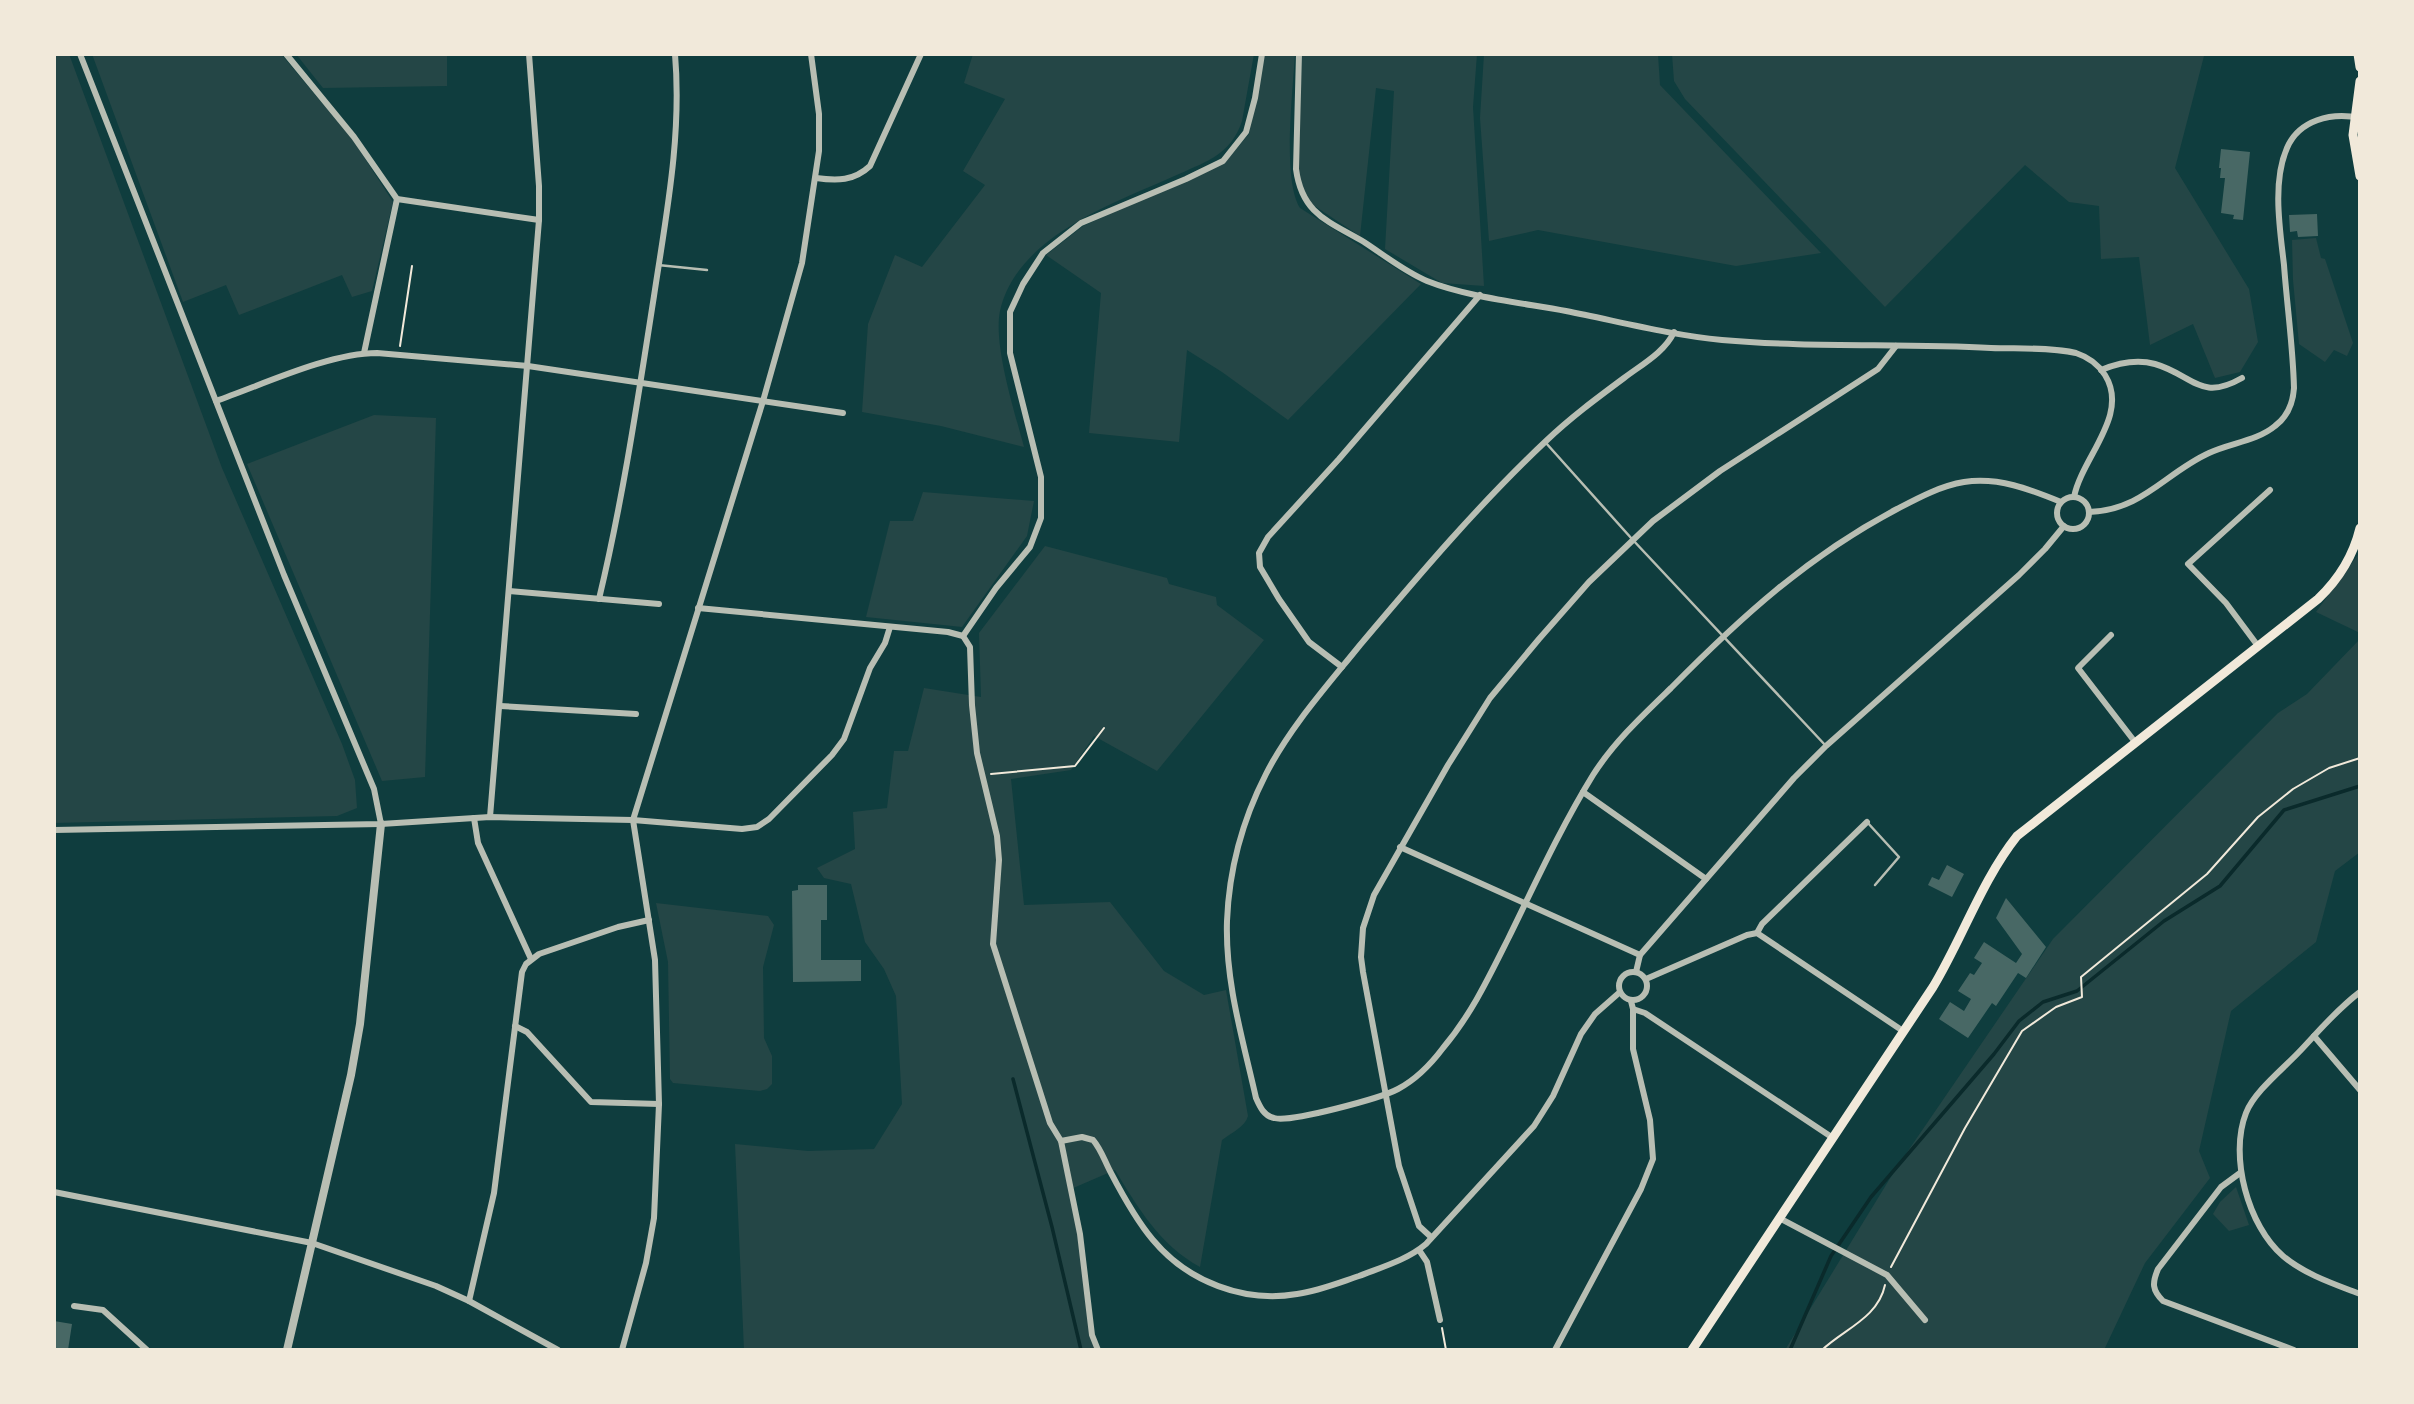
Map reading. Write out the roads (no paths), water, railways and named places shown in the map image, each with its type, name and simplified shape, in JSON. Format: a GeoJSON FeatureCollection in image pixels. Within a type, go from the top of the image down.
{"type":"FeatureCollection","features":[{"type":"Feature","properties":{"kind":"main road"},"geometry":{"type":"LineString","coordinates":[[2358,54],[2360,67]]}},
{"type":"Feature","properties":{"kind":"main road"},"geometry":{"type":"LineString","coordinates":[[2360,81],[2358,117],[2353,140],[2360,176]]}},
{"type":"Feature","properties":{"kind":"main road"},"geometry":{"type":"LineString","coordinates":[[1692,1350],[1949,961],[1997,867],[2017,836],[2313,603],[2331,586],[2345,566],[2358,541],[2360,528]]}},
{"type":"Feature","properties":{"kind":"street"},"geometry":{"type":"LineString","coordinates":[[80,54],[284,575],[371,779],[381,824],[360,1024],[347,1094],[287,1350]]}},
{"type":"Feature","properties":{"kind":"street"},"geometry":{"type":"LineString","coordinates":[[286,54],[354,136],[397,199],[364,353]]}},
{"type":"Feature","properties":{"kind":"street"},"geometry":{"type":"LineString","coordinates":[[490,817],[539,220],[529,54]]}},
{"type":"Feature","properties":{"kind":"street"},"geometry":{"type":"LineString","coordinates":[[599,599],[614,532],[640,384],[677,130],[678,87],[675,54]]}},
{"type":"Feature","properties":{"kind":"street"},"geometry":{"type":"LineString","coordinates":[[622,1350],[646,1263],[654,1218],[659,1104],[655,960],[633,820],[763,401],[802,262],[819,151],[819,114],[811,54]]}},
{"type":"Feature","properties":{"kind":"street"},"geometry":{"type":"LineString","coordinates":[[816,177],[847,179],[860,175],[870,166],[921,54]]}},
{"type":"Feature","properties":{"kind":"street"},"geometry":{"type":"LineString","coordinates":[[963,636],[996,588],[1030,547],[1041,518],[1041,477],[1010,353],[1010,312],[1023,284],[1043,253],[1081,223],[1223,161],[1246,132],[1262,54]]}},
{"type":"Feature","properties":{"kind":"street"},"geometry":{"type":"LineString","coordinates":[[1299,54],[1296,169],[1298,188],[1305,202],[1331,222],[1425,280],[1480,295],[1722,340],[1970,347],[2082,355],[2101,370],[2112,391],[2111,416],[2079,477],[2074,497]]}},
{"type":"Feature","properties":{"kind":"street"},"geometry":{"type":"LineString","coordinates":[[2089,512],[2109,510],[2145,496],[2201,457],[2266,432],[2285,416],[2292,402],[2294,388],[2278,212],[2285,155],[2291,141],[2308,124],[2323,118],[2358,117]]}},
{"type":"Feature","properties":{"kind":"street"},"geometry":{"type":"LineString","coordinates":[[397,199],[539,220]]}},
{"type":"Feature","properties":{"kind":"street"},"geometry":{"type":"LineString","coordinates":[[1342,667],[1308,642],[1260,567],[1259,553],[1268,537],[1480,295]]}},
{"type":"Feature","properties":{"kind":"street"},"geometry":{"type":"LineString","coordinates":[[1674,332],[1664,348],[1574,416],[1545,442],[1470,518],[1342,667],[1289,735],[1267,772],[1246,822],[1232,875],[1227,921],[1232,994],[1256,1098],[1264,1114],[1282,1119],[1386,1095],[1409,1082],[1442,1051],[1477,1002],[1583,792],[1619,740],[1723,634],[1771,592],[1823,553],[1882,517],[1944,487],[1966,482],[2004,482],[2031,489],[2061,502]]}},
{"type":"Feature","properties":{"kind":"street"},"geometry":{"type":"LineString","coordinates":[[1432,1237],[1419,1226],[1404,1184],[1386,1095],[1363,972],[1361,943],[1369,905],[1400,847],[1490,698],[1568,604],[1632,539],[1697,487],[1878,369],[1896,346]]}},
{"type":"Feature","properties":{"kind":"street"},"geometry":{"type":"LineString","coordinates":[[216,401],[333,359],[364,353],[528,366],[843,413]]}},
{"type":"Feature","properties":{"kind":"street"},"geometry":{"type":"LineString","coordinates":[[2101,370],[2115,365],[2145,362],[2156,364],[2201,386],[2214,389],[2225,387],[2242,378]]}},
{"type":"Feature","properties":{"kind":"street"},"geometry":{"type":"LineString","coordinates":[[2258,646],[2226,603],[2188,564],[2270,490]]}},
{"type":"Feature","properties":{"kind":"street"},"geometry":{"type":"LineString","coordinates":[[2074,497],[2084,502],[2089,512],[2087,520],[2072,528],[2064,526],[2057,517],[2057,509],[2067,498],[2074,497]]}},
{"type":"Feature","properties":{"kind":"street"},"geometry":{"type":"LineString","coordinates":[[1636,972],[1640,955],[1794,778],[2033,563],[2064,526]]}},
{"type":"Feature","properties":{"kind":"street"},"geometry":{"type":"LineString","coordinates":[[509,591],[659,604]]}},
{"type":"Feature","properties":{"kind":"street"},"geometry":{"type":"LineString","coordinates":[[698,608],[948,632],[963,636],[970,647],[972,705],[982,775],[997,836],[999,860],[993,944],[1051,1123],[1061,1141],[1080,1234],[1092,1335],[1098,1350]]}},
{"type":"Feature","properties":{"kind":"street"},"geometry":{"type":"LineString","coordinates":[[54,830],[381,824],[490,817],[633,820],[743,829],[757,827],[769,819],[832,755],[844,739],[870,668],[885,643],[890,627]]}},
{"type":"Feature","properties":{"kind":"street"},"geometry":{"type":"LineString","coordinates":[[2111,635],[2078,668],[2135,742]]}},
{"type":"Feature","properties":{"kind":"street"},"geometry":{"type":"LineString","coordinates":[[499,705],[636,714]]}},
{"type":"Feature","properties":{"kind":"street"},"geometry":{"type":"LineString","coordinates":[[1583,792],[1706,878]]}},
{"type":"Feature","properties":{"kind":"street"},"geometry":{"type":"LineString","coordinates":[[474,818],[478,843],[531,959]]}},
{"type":"Feature","properties":{"kind":"street"},"geometry":{"type":"LineString","coordinates":[[1757,933],[1762,924],[1867,822]]}},
{"type":"Feature","properties":{"kind":"street"},"geometry":{"type":"LineString","coordinates":[[1400,847],[1640,955]]}},
{"type":"Feature","properties":{"kind":"street"},"geometry":{"type":"LineString","coordinates":[[470,1301],[494,1193],[522,972],[531,959],[618,926],[649,920]]}},
{"type":"Feature","properties":{"kind":"street"},"geometry":{"type":"LineString","coordinates":[[1646,979],[1757,933],[1903,1031]]}},
{"type":"Feature","properties":{"kind":"street"},"geometry":{"type":"LineString","coordinates":[[1631,1001],[1642,996],[1647,990],[1646,979],[1636,972]]}},
{"type":"Feature","properties":{"kind":"street"},"geometry":{"type":"LineString","coordinates":[[1555,1350],[1642,1189],[1653,1159],[1650,1120],[1631,1039],[1633,1009],[1631,1001],[1618,987],[1623,976],[1636,972]]}},
{"type":"Feature","properties":{"kind":"street"},"geometry":{"type":"LineString","coordinates":[[1061,1141],[1082,1137],[1093,1140],[1143,1227],[1163,1252],[1195,1275],[1233,1291],[1265,1296],[1306,1292],[1367,1272],[1419,1250],[1534,1126],[1553,1096],[1581,1034],[1595,1014],[1620,992]]}},
{"type":"Feature","properties":{"kind":"street"},"geometry":{"type":"LineString","coordinates":[[2360,992],[2254,1100],[2246,1113],[2240,1145],[2240,1173],[2255,1215],[2267,1237],[2283,1256],[2323,1279],[2360,1294]]}},
{"type":"Feature","properties":{"kind":"street"},"geometry":{"type":"LineString","coordinates":[[1633,1009],[1645,1013],[1833,1138]]}},
{"type":"Feature","properties":{"kind":"street"},"geometry":{"type":"LineString","coordinates":[[515,1026],[527,1032],[591,1102],[659,1104]]}},
{"type":"Feature","properties":{"kind":"street"},"geometry":{"type":"LineString","coordinates":[[2314,1036],[2360,1090]]}},
{"type":"Feature","properties":{"kind":"street"},"geometry":{"type":"LineString","coordinates":[[2240,1173],[2221,1187],[2158,1269],[2153,1287],[2155,1294],[2163,1301],[2294,1350]]}},
{"type":"Feature","properties":{"kind":"street"},"geometry":{"type":"LineString","coordinates":[[54,1192],[312,1243],[424,1281],[470,1301],[558,1350]]}},
{"type":"Feature","properties":{"kind":"street"},"geometry":{"type":"LineString","coordinates":[[1779,1218],[1887,1275],[1925,1320]]}},
{"type":"Feature","properties":{"kind":"street"},"geometry":{"type":"LineString","coordinates":[[1419,1250],[1427,1262],[1440,1320]]}},
{"type":"Feature","properties":{"kind":"street"},"geometry":{"type":"LineString","coordinates":[[74,1306],[103,1310],[147,1350]]}},
{"type":"Feature","properties":{"kind":"lane"},"geometry":{"type":"LineString","coordinates":[[658,265],[707,270]]}},
{"type":"Feature","properties":{"kind":"lane"},"geometry":{"type":"LineString","coordinates":[[1545,442],[1826,747]]}},
{"type":"Feature","properties":{"kind":"lane"},"geometry":{"type":"LineString","coordinates":[[1867,822],[1899,858],[1875,885]]}},
{"type":"Feature","properties":{"kind":"waterway"},"geometry":{"type":"LineString","coordinates":[[1790,1350],[1831,1256],[1871,1197],[1994,1054],[2019,1021],[2043,1002],[2077,991],[2164,921],[2220,886],[2284,810],[2360,786]]}},
{"type":"Feature","properties":{"kind":"waterway"},"geometry":{"type":"LineString","coordinates":[[1013,1079],[1081,1350]]}}]}
